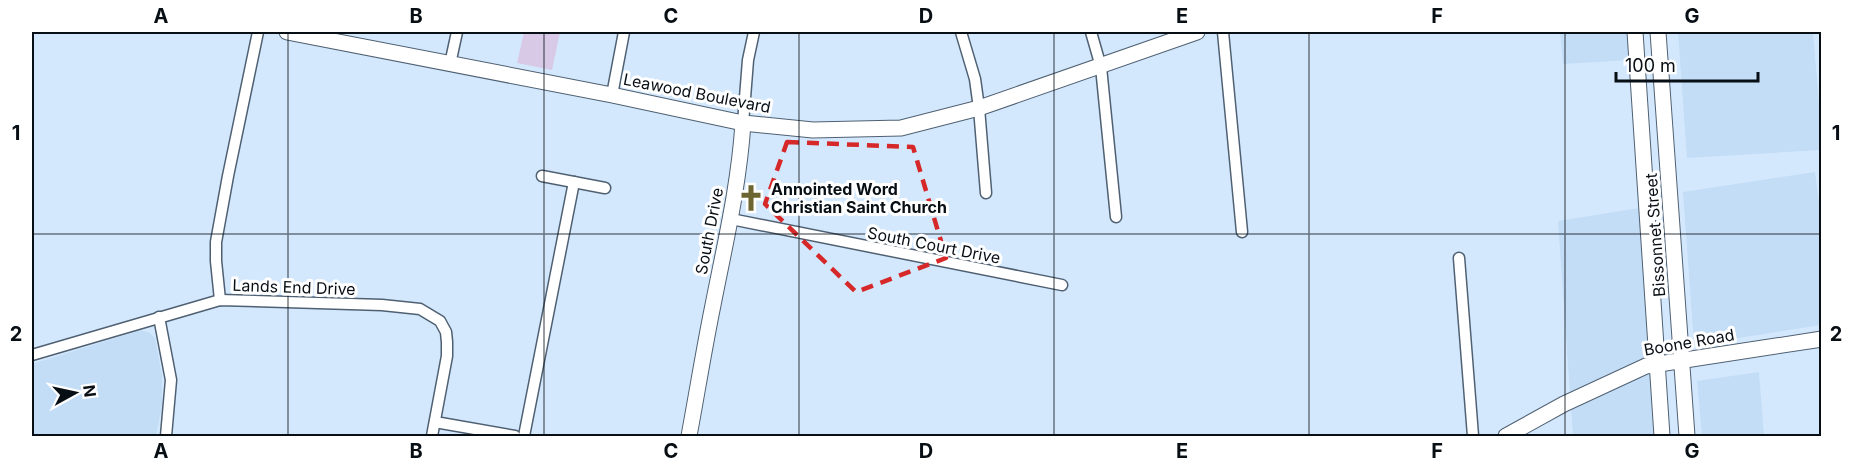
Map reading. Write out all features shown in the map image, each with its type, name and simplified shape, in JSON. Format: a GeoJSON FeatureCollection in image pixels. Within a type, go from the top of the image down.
{"type":"FeatureCollection","features":[{"type":"Feature","properties":{"kind":"street"},"geometry":{"type":"LineString","coordinates":[[220,300],[216,242],[258,32]]}},
{"type":"Feature","properties":{"kind":"street","name":"Leawood Boulevard"},"geometry":{"type":"LineString","coordinates":[[287,32],[323,35],[450,64],[743,123],[813,130],[901,128],[979,108],[1197,32]]}},
{"type":"Feature","properties":{"kind":"street"},"geometry":{"type":"LineString","coordinates":[[450,64],[457,32]]}},
{"type":"Feature","properties":{"kind":"street"},"geometry":{"type":"LineString","coordinates":[[612,95],[624,32]]}},
{"type":"Feature","properties":{"kind":"street","name":"South Drive"},"geometry":{"type":"LineString","coordinates":[[689,436],[731,219],[742,146],[748,60],[753,32]]}},
{"type":"Feature","properties":{"kind":"street"},"geometry":{"type":"LineString","coordinates":[[961,32],[975,79],[986,193]]}},
{"type":"Feature","properties":{"kind":"street"},"geometry":{"type":"LineString","coordinates":[[1091,32],[1101,67],[1116,217]]}},
{"type":"Feature","properties":{"kind":"street"},"geometry":{"type":"LineString","coordinates":[[1223,32],[1242,232]]}},
{"type":"Feature","properties":{"kind":"street","name":"Bissonnet Street"},"geometry":{"type":"LineString","coordinates":[[1635,32],[1662,436]]}},
{"type":"Feature","properties":{"kind":"street","name":"Bissonnet Street"},"geometry":{"type":"LineString","coordinates":[[1658,32],[1687,436]]}},
{"type":"Feature","properties":{"kind":"street"},"geometry":{"type":"LineString","coordinates":[[542,176],[605,188]]}},
{"type":"Feature","properties":{"kind":"street"},"geometry":{"type":"LineString","coordinates":[[524,436],[574,182]]}},
{"type":"Feature","properties":{"kind":"street","name":"South Court Drive"},"geometry":{"type":"LineString","coordinates":[[731,219],[1062,285]]}},
{"type":"Feature","properties":{"kind":"street"},"geometry":{"type":"LineString","coordinates":[[1459,258],[1473,436]]}},
{"type":"Feature","properties":{"kind":"street","name":"Lands End Drive"},"geometry":{"type":"LineString","coordinates":[[32,356],[220,300],[382,305],[420,309],[440,321],[446,332],[447,356],[435,422]]}},
{"type":"Feature","properties":{"kind":"street"},"geometry":{"type":"LineString","coordinates":[[159,317],[171,380],[166,436]]}},
{"type":"Feature","properties":{"kind":"street","name":"Boone Road"},"geometry":{"type":"LineString","coordinates":[[1506,436],[1564,404],[1646,366],[1821,339]]}},
{"type":"Feature","properties":{"kind":"street"},"geometry":{"type":"LineString","coordinates":[[432,436],[435,422],[515,436]]}},
{"type":"Feature","properties":{"kind":"highlighted area"},"geometry":{"type":"Polygon","coordinates":[[[787,142],[913,147],[946,258],[856,292],[765,204],[787,142]]]}},
{"type":"Feature","properties":{"kind":"shaded area"},"geometry":{"type":"Polygon","coordinates":[[[524,32],[560,32],[552,70],[517,63],[524,32]]]}},
{"type":"Feature","properties":{"kind":"shaded area"},"geometry":{"type":"Polygon","coordinates":[[[1560,32],[1629,32],[1631,60],[1563,64],[1560,32]]]}},
{"type":"Feature","properties":{"kind":"shaded area"},"geometry":{"type":"Polygon","coordinates":[[[1678,32],[1813,32],[1821,150],[1687,158],[1678,32]]]}},
{"type":"Feature","properties":{"kind":"shaded area"},"geometry":{"type":"Polygon","coordinates":[[[1815,172],[1822,224],[1821,325],[1694,345],[1683,192],[1815,172]]]}},
{"type":"Feature","properties":{"kind":"shaded area"},"geometry":{"type":"Polygon","coordinates":[[[1639,208],[1657,436],[1573,436],[1558,221],[1639,208]]]}},
{"type":"Feature","properties":{"kind":"shaded area"},"geometry":{"type":"Polygon","coordinates":[[[141,330],[150,333],[155,338],[162,376],[162,405],[156,436],[32,436],[32,364],[141,330]]]}},
{"type":"Feature","properties":{"kind":"shaded area"},"geometry":{"type":"Polygon","coordinates":[[[1759,372],[1764,436],[1702,436],[1697,381],[1759,372]]]}},
{"type":"Feature","properties":{"kind":"place","name":"Annointed Word Christian Saint Church"},"geometry":{"type":"Point","coordinates":[751,198]}}]}
